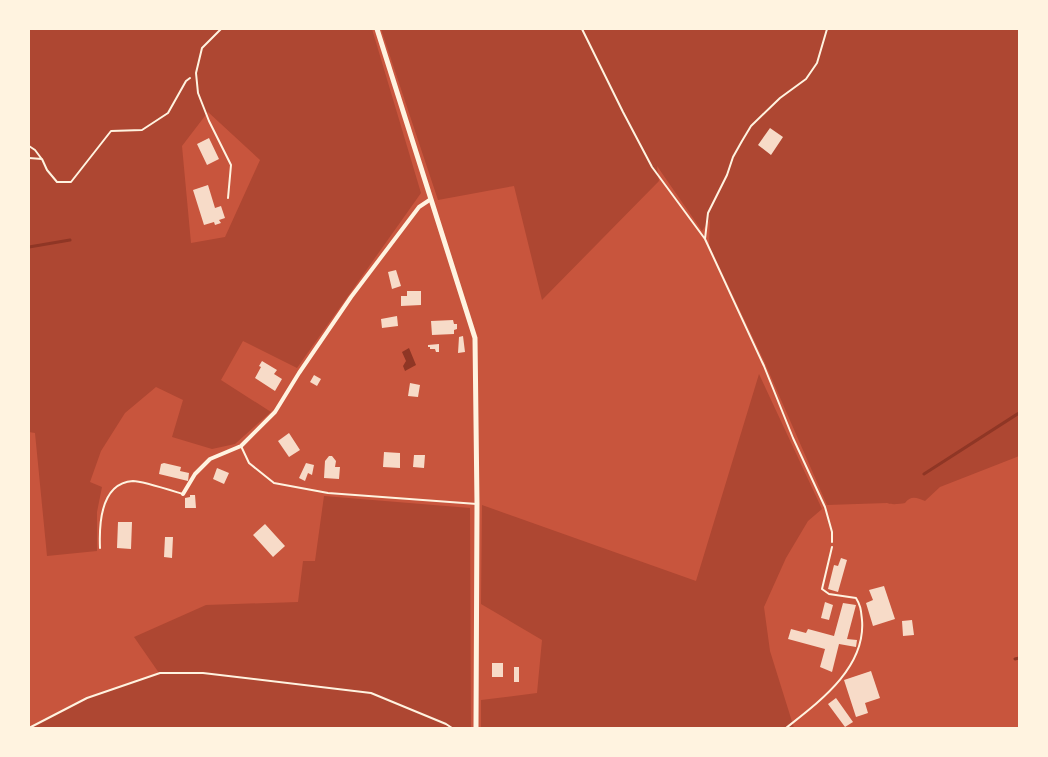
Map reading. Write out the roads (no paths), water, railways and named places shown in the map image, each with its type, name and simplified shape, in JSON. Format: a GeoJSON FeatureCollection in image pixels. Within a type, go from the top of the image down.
{"type":"FeatureCollection","features":[{"type":"Feature","properties":{"kind":"street"},"geometry":{"type":"LineString","coordinates":[[376,29],[475,338],[477,504],[476,728]]}},
{"type":"Feature","properties":{"kind":"street"},"geometry":{"type":"LineString","coordinates":[[183,494],[196,474],[210,459],[241,446],[276,412],[299,373],[351,297],[419,207],[431,199]]}},
{"type":"Feature","properties":{"kind":"lane"},"geometry":{"type":"LineString","coordinates":[[222,29],[202,48],[196,73],[198,93],[231,165],[228,198]]}},
{"type":"Feature","properties":{"kind":"lane"},"geometry":{"type":"LineString","coordinates":[[241,446],[249,463],[274,483],[328,493],[477,504]]}},
{"type":"Feature","properties":{"kind":"lane"},"geometry":{"type":"LineString","coordinates":[[100,548],[99,532],[102,515],[107,498],[112,491],[134,481],[183,494]]}},
{"type":"Feature","properties":{"kind":"lane"},"geometry":{"type":"LineString","coordinates":[[786,728],[828,693],[852,662],[863,630],[861,605],[856,598],[828,594],[822,588],[832,547]]}},
{"type":"Feature","properties":{"kind":"waterway"},"geometry":{"type":"LineString","coordinates":[[29,247],[70,240]]}},
{"type":"Feature","properties":{"kind":"waterway"},"geometry":{"type":"LineString","coordinates":[[924,474],[1019,413]]}},
{"type":"Feature","properties":{"kind":"waterway"},"geometry":{"type":"LineString","coordinates":[[1015,659],[1019,658]]}}]}
